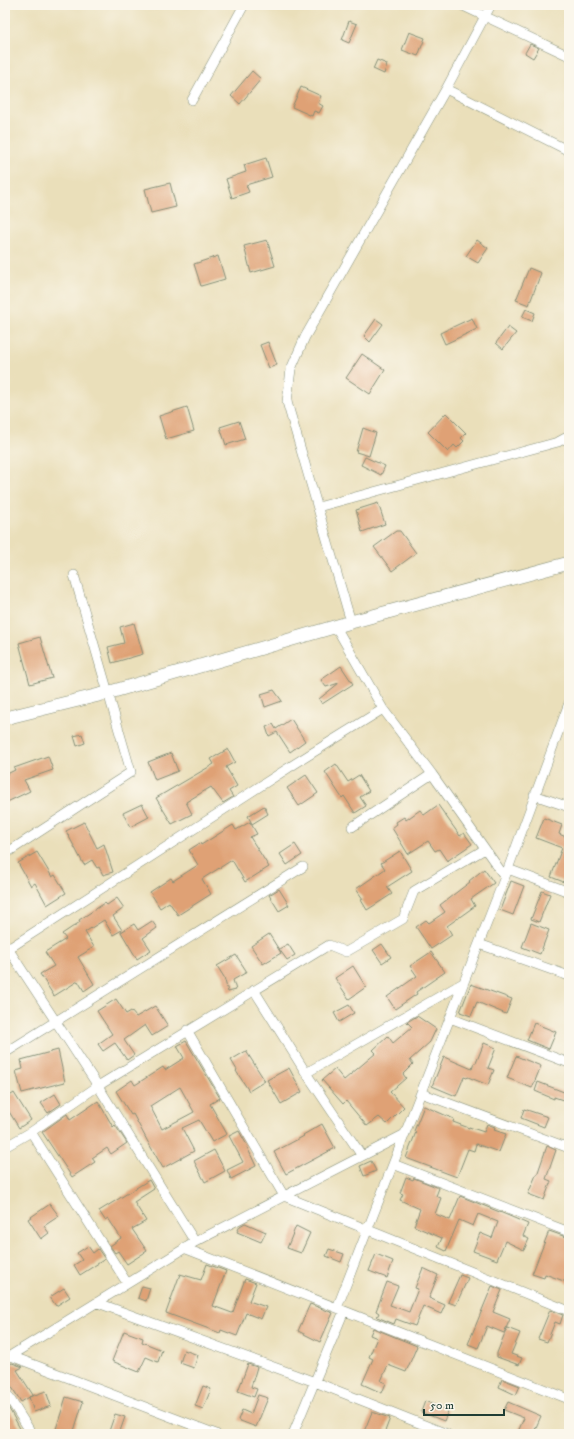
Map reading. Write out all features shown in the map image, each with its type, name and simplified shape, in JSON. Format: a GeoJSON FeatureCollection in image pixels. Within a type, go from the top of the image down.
{"type":"FeatureCollection","features":[{"type":"Feature","properties":{"kind":"street"},"geometry":{"type":"LineString","coordinates":[[192,100],[244,5]]}},
{"type":"Feature","properties":{"kind":"street"},"geometry":{"type":"LineString","coordinates":[[461,5],[569,56]]}},
{"type":"Feature","properties":{"kind":"street"},"geometry":{"type":"LineString","coordinates":[[351,622],[287,402],[291,369],[305,337],[492,5]]}},
{"type":"Feature","properties":{"kind":"street"},"geometry":{"type":"LineString","coordinates":[[446,89],[569,150]]}},
{"type":"Feature","properties":{"kind":"street"},"geometry":{"type":"LineString","coordinates":[[318,507],[558,442],[569,436]]}},
{"type":"Feature","properties":{"kind":"street"},"geometry":{"type":"LineString","coordinates":[[5,718],[107,693],[351,622],[569,563]]}},
{"type":"Feature","properties":{"kind":"street"},"geometry":{"type":"LineString","coordinates":[[5,854],[131,772],[74,576]]}},
{"type":"Feature","properties":{"kind":"street"},"geometry":{"type":"LineString","coordinates":[[336,627],[383,709],[432,774],[485,849],[506,873],[569,892]]}},
{"type":"Feature","properties":{"kind":"street"},"geometry":{"type":"LineString","coordinates":[[294,1434],[315,1382],[367,1230],[479,944],[534,795],[566,721],[569,703]]}},
{"type":"Feature","properties":{"kind":"street"},"geometry":{"type":"LineString","coordinates":[[195,1242],[98,1086],[6,948],[383,709]]}},
{"type":"Feature","properties":{"kind":"street"},"geometry":{"type":"LineString","coordinates":[[352,827],[432,774]]}},
{"type":"Feature","properties":{"kind":"street"},"geometry":{"type":"LineString","coordinates":[[534,795],[569,808]]}},
{"type":"Feature","properties":{"kind":"street"},"geometry":{"type":"LineString","coordinates":[[5,1147],[31,1132],[98,1086],[187,1030],[329,945],[346,952],[403,919],[414,891],[485,849]]}},
{"type":"Feature","properties":{"kind":"street"},"geometry":{"type":"LineString","coordinates":[[5,1053],[303,867]]}},
{"type":"Feature","properties":{"kind":"street"},"geometry":{"type":"LineString","coordinates":[[479,944],[569,976]]}},
{"type":"Feature","properties":{"kind":"street"},"geometry":{"type":"LineString","coordinates":[[306,1073],[463,983]]}},
{"type":"Feature","properties":{"kind":"street"},"geometry":{"type":"LineString","coordinates":[[254,990],[306,1073],[362,1156]]}},
{"type":"Feature","properties":{"kind":"street"},"geometry":{"type":"LineString","coordinates":[[450,1018],[569,1063]]}},
{"type":"Feature","properties":{"kind":"street"},"geometry":{"type":"LineString","coordinates":[[187,1030],[284,1196],[569,1311]]}},
{"type":"Feature","properties":{"kind":"street"},"geometry":{"type":"LineString","coordinates":[[421,1093],[569,1148]]}},
{"type":"Feature","properties":{"kind":"street"},"geometry":{"type":"LineString","coordinates":[[31,1132],[127,1283]]}},
{"type":"Feature","properties":{"kind":"street"},"geometry":{"type":"LineString","coordinates":[[8,1358],[184,1248],[405,1134]]}},
{"type":"Feature","properties":{"kind":"street"},"geometry":{"type":"LineString","coordinates":[[393,1164],[569,1232]]}},
{"type":"Feature","properties":{"kind":"street"},"geometry":{"type":"LineString","coordinates":[[184,1248],[569,1399]]}},
{"type":"Feature","properties":{"kind":"street"},"geometry":{"type":"LineString","coordinates":[[98,1303],[315,1382],[447,1434]]}},
{"type":"Feature","properties":{"kind":"street"},"geometry":{"type":"LineString","coordinates":[[8,1358],[216,1434]]}},
{"type":"Feature","properties":{"kind":"street"},"geometry":{"type":"LineString","coordinates":[[5,1391],[32,1434]]}},
{"type":"Feature","properties":{"kind":"building"},"geometry":{"type":"Polygon","coordinates":[[[349,21],[357,24],[349,43],[342,40],[349,21]]]}},
{"type":"Feature","properties":{"kind":"building"},"geometry":{"type":"Polygon","coordinates":[[[409,32],[425,38],[418,56],[402,50],[409,32]]]}},
{"type":"Feature","properties":{"kind":"building"},"geometry":{"type":"Polygon","coordinates":[[[530,44],[539,48],[533,58],[525,53],[530,44]]]}},
{"type":"Feature","properties":{"kind":"building"},"geometry":{"type":"Polygon","coordinates":[[[377,60],[387,64],[384,74],[373,69],[377,60]]]}},
{"type":"Feature","properties":{"kind":"building"},"geometry":{"type":"Polygon","coordinates":[[[252,71],[261,79],[240,104],[231,96],[252,71]]]}},
{"type":"Feature","properties":{"kind":"building"},"geometry":{"type":"Polygon","coordinates":[[[301,87],[321,96],[318,103],[323,106],[319,113],[314,111],[312,116],[292,107],[301,87]]]}},
{"type":"Feature","properties":{"kind":"building"},"geometry":{"type":"Polygon","coordinates":[[[266,158],[272,177],[246,185],[249,192],[232,198],[226,179],[246,172],[244,165],[266,158]]]}},
{"type":"Feature","properties":{"kind":"building"},"geometry":{"type":"Polygon","coordinates":[[[170,183],[176,207],[151,213],[145,189],[170,183]]]}},
{"type":"Feature","properties":{"kind":"building"},"geometry":{"type":"Polygon","coordinates":[[[267,240],[275,266],[251,273],[244,246],[267,240]]]}},
{"type":"Feature","properties":{"kind":"building"},"geometry":{"type":"Polygon","coordinates":[[[477,240],[488,248],[478,263],[466,256],[477,240]]]}},
{"type":"Feature","properties":{"kind":"building"},"geometry":{"type":"Polygon","coordinates":[[[218,256],[225,279],[201,286],[194,264],[218,256]]]}},
{"type":"Feature","properties":{"kind":"building"},"geometry":{"type":"Polygon","coordinates":[[[529,268],[541,273],[529,305],[516,300],[529,268]]]}},
{"type":"Feature","properties":{"kind":"building"},"geometry":{"type":"Polygon","coordinates":[[[526,309],[535,313],[532,321],[522,317],[526,309]]]}},
{"type":"Feature","properties":{"kind":"building"},"geometry":{"type":"Polygon","coordinates":[[[472,318],[477,329],[445,344],[440,333],[472,318]]]}},
{"type":"Feature","properties":{"kind":"building"},"geometry":{"type":"Polygon","coordinates":[[[376,319],[383,324],[370,342],[364,336],[376,319]]]}},
{"type":"Feature","properties":{"kind":"building"},"geometry":{"type":"Polygon","coordinates":[[[508,327],[516,333],[503,349],[496,343],[508,327]]]}},
{"type":"Feature","properties":{"kind":"building"},"geometry":{"type":"Polygon","coordinates":[[[268,342],[277,365],[269,368],[260,345],[268,342]]]}},
{"type":"Feature","properties":{"kind":"building"},"geometry":{"type":"Polygon","coordinates":[[[362,354],[385,370],[370,394],[346,378],[362,354]]]}},
{"type":"Feature","properties":{"kind":"building"},"geometry":{"type":"Polygon","coordinates":[[[187,407],[194,431],[166,439],[159,416],[187,407]]]}},
{"type":"Feature","properties":{"kind":"building"},"geometry":{"type":"Polygon","coordinates":[[[446,413],[466,433],[461,438],[464,441],[457,448],[454,445],[448,452],[428,432],[446,413]]]}},
{"type":"Feature","properties":{"kind":"building"},"geometry":{"type":"Polygon","coordinates":[[[239,421],[245,439],[226,445],[220,427],[239,421]]]}},
{"type":"Feature","properties":{"kind":"building"},"geometry":{"type":"Polygon","coordinates":[[[363,428],[376,433],[369,456],[356,452],[363,428]]]}},
{"type":"Feature","properties":{"kind":"building"},"geometry":{"type":"Polygon","coordinates":[[[365,457],[385,466],[381,475],[361,465],[365,457]]]}},
{"type":"Feature","properties":{"kind":"building"},"geometry":{"type":"Polygon","coordinates":[[[378,503],[385,524],[362,532],[356,510],[378,503]]]}},
{"type":"Feature","properties":{"kind":"building"},"geometry":{"type":"Polygon","coordinates":[[[396,531],[400,531],[416,553],[392,571],[374,547],[396,531]]]}},
{"type":"Feature","properties":{"kind":"building"},"geometry":{"type":"Polygon","coordinates":[[[134,623],[143,654],[112,663],[108,647],[124,643],[120,627],[134,623]]]}},
{"type":"Feature","properties":{"kind":"building"},"geometry":{"type":"Polygon","coordinates":[[[40,637],[52,678],[30,684],[19,643],[40,637]]]}},
{"type":"Feature","properties":{"kind":"building"},"geometry":{"type":"Polygon","coordinates":[[[341,666],[353,684],[322,704],[319,699],[339,683],[326,687],[321,680],[341,666]]]}},
{"type":"Feature","properties":{"kind":"building"},"geometry":{"type":"Polygon","coordinates":[[[274,690],[282,701],[265,707],[261,694],[274,690]]]}},
{"type":"Feature","properties":{"kind":"building"},"geometry":{"type":"Polygon","coordinates":[[[291,719],[305,741],[290,752],[277,732],[269,736],[266,727],[273,724],[276,729],[291,719]]]}},
{"type":"Feature","properties":{"kind":"building"},"geometry":{"type":"Polygon","coordinates":[[[82,734],[85,743],[77,746],[74,736],[82,734]]]}},
{"type":"Feature","properties":{"kind":"building"},"geometry":{"type":"Polygon","coordinates":[[[228,749],[235,762],[226,767],[237,786],[229,791],[233,797],[223,803],[211,787],[186,802],[192,814],[172,824],[156,798],[214,764],[211,759],[228,749]]]}},
{"type":"Feature","properties":{"kind":"building"},"geometry":{"type":"Polygon","coordinates":[[[171,753],[178,771],[155,780],[148,762],[171,753]]]}},
{"type":"Feature","properties":{"kind":"building"},"geometry":{"type":"Polygon","coordinates":[[[48,756],[53,770],[24,780],[30,791],[5,803],[5,775],[15,770],[14,768],[48,756]]]}},
{"type":"Feature","properties":{"kind":"building"},"geometry":{"type":"Polygon","coordinates":[[[336,764],[348,782],[359,775],[369,791],[360,797],[366,806],[355,813],[344,796],[342,798],[325,772],[336,764]]]}},
{"type":"Feature","properties":{"kind":"building"},"geometry":{"type":"Polygon","coordinates":[[[306,775],[318,793],[299,806],[287,788],[306,775]]]}},
{"type":"Feature","properties":{"kind":"building"},"geometry":{"type":"Polygon","coordinates":[[[142,804],[149,817],[130,827],[123,813],[142,804]]]}},
{"type":"Feature","properties":{"kind":"building"},"geometry":{"type":"Polygon","coordinates":[[[438,805],[460,836],[464,833],[472,844],[447,861],[439,849],[435,851],[428,841],[408,854],[392,828],[397,824],[396,822],[404,817],[406,820],[420,810],[424,815],[438,805]]]}},
{"type":"Feature","properties":{"kind":"building"},"geometry":{"type":"Polygon","coordinates":[[[264,806],[268,814],[252,824],[248,816],[264,806]]]}},
{"type":"Feature","properties":{"kind":"building"},"geometry":{"type":"Polygon","coordinates":[[[544,818],[562,825],[559,834],[566,837],[569,831],[569,884],[551,877],[562,848],[536,838],[544,818]]]}},
{"type":"Feature","properties":{"kind":"building"},"geometry":{"type":"Polygon","coordinates":[[[84,822],[97,848],[104,844],[113,872],[103,875],[99,867],[97,868],[92,860],[84,865],[66,831],[84,822]]]}},
{"type":"Feature","properties":{"kind":"building"},"geometry":{"type":"Polygon","coordinates":[[[250,822],[257,834],[250,837],[269,867],[245,882],[232,860],[202,879],[211,894],[178,915],[169,902],[160,908],[150,892],[171,878],[173,881],[198,865],[189,850],[200,843],[201,845],[233,825],[236,830],[250,822]]]}},
{"type":"Feature","properties":{"kind":"building"},"geometry":{"type":"Polygon","coordinates":[[[295,844],[302,855],[287,865],[280,854],[295,844]]]}},
{"type":"Feature","properties":{"kind":"building"},"geometry":{"type":"Polygon","coordinates":[[[400,851],[412,871],[387,887],[392,894],[367,910],[361,900],[363,899],[356,889],[385,869],[381,863],[400,851]]]}},
{"type":"Feature","properties":{"kind":"building"},"geometry":{"type":"Polygon","coordinates":[[[37,852],[52,877],[55,875],[66,893],[47,905],[35,883],[31,886],[18,863],[37,852]]]}},
{"type":"Feature","properties":{"kind":"building"},"geometry":{"type":"Polygon","coordinates":[[[484,869],[494,883],[471,899],[475,906],[447,926],[452,935],[431,949],[416,927],[426,920],[429,923],[445,912],[440,905],[484,869]]]}},
{"type":"Feature","properties":{"kind":"building"},"geometry":{"type":"Polygon","coordinates":[[[511,881],[524,886],[513,915],[500,910],[511,881]]]}},
{"type":"Feature","properties":{"kind":"building"},"geometry":{"type":"Polygon","coordinates":[[[279,889],[289,905],[279,911],[269,895],[279,889]]]}},
{"type":"Feature","properties":{"kind":"building"},"geometry":{"type":"Polygon","coordinates":[[[542,891],[550,894],[539,922],[531,919],[542,891]]]}},
{"type":"Feature","properties":{"kind":"building"},"geometry":{"type":"Polygon","coordinates":[[[117,898],[124,908],[113,916],[122,930],[113,935],[104,920],[85,932],[94,947],[78,957],[94,984],[84,991],[78,981],[54,996],[40,974],[54,966],[45,952],[66,939],[62,934],[80,922],[79,920],[105,903],[107,905],[117,898]]]}},
{"type":"Feature","properties":{"kind":"building"},"geometry":{"type":"Polygon","coordinates":[[[152,921],[157,928],[143,938],[151,950],[137,959],[121,932],[134,924],[138,930],[152,921]]]}},
{"type":"Feature","properties":{"kind":"building"},"geometry":{"type":"Polygon","coordinates":[[[531,923],[549,930],[540,954],[522,947],[531,923]]]}},
{"type":"Feature","properties":{"kind":"building"},"geometry":{"type":"Polygon","coordinates":[[[269,934],[281,953],[263,964],[251,946],[269,934]]]}},
{"type":"Feature","properties":{"kind":"building"},"geometry":{"type":"Polygon","coordinates":[[[288,944],[295,955],[287,960],[279,949],[288,944]]]}},
{"type":"Feature","properties":{"kind":"building"},"geometry":{"type":"Polygon","coordinates":[[[382,944],[391,957],[382,963],[373,950],[382,944]]]}},
{"type":"Feature","properties":{"kind":"building"},"geometry":{"type":"Polygon","coordinates":[[[431,952],[445,972],[395,1009],[387,997],[417,976],[410,966],[431,952]]]}},
{"type":"Feature","properties":{"kind":"building"},"geometry":{"type":"Polygon","coordinates":[[[236,955],[247,972],[233,980],[236,990],[228,992],[224,977],[217,966],[236,955]]]}},
{"type":"Feature","properties":{"kind":"building"},"geometry":{"type":"Polygon","coordinates":[[[353,966],[366,987],[349,999],[335,978],[353,966]]]}},
{"type":"Feature","properties":{"kind":"building"},"geometry":{"type":"Polygon","coordinates":[[[471,984],[512,999],[506,1014],[477,1002],[471,1016],[460,1012],[471,984]]]}},
{"type":"Feature","properties":{"kind":"building"},"geometry":{"type":"Polygon","coordinates":[[[116,999],[126,1014],[131,1011],[136,1017],[155,1006],[168,1026],[152,1036],[145,1025],[124,1040],[134,1055],[127,1060],[115,1043],[103,1051],[98,1044],[112,1034],[97,1011],[116,999]]]}},
{"type":"Feature","properties":{"kind":"building"},"geometry":{"type":"Polygon","coordinates":[[[349,1005],[354,1013],[339,1022],[334,1013],[349,1005]]]}},
{"type":"Feature","properties":{"kind":"building"},"geometry":{"type":"Polygon","coordinates":[[[417,1016],[436,1029],[430,1042],[410,1060],[413,1064],[403,1074],[406,1078],[390,1092],[404,1107],[387,1124],[379,1117],[367,1126],[346,1101],[343,1104],[322,1080],[335,1069],[344,1080],[376,1053],[373,1050],[388,1036],[393,1043],[412,1027],[407,1022],[417,1016]]]}},
{"type":"Feature","properties":{"kind":"building"},"geometry":{"type":"Polygon","coordinates":[[[534,1023],[556,1032],[549,1049],[527,1040],[534,1023]]]}},
{"type":"Feature","properties":{"kind":"building"},"geometry":{"type":"Polygon","coordinates":[[[186,1041],[220,1098],[210,1104],[227,1134],[212,1142],[199,1120],[182,1128],[194,1151],[163,1168],[133,1114],[131,1115],[116,1091],[132,1080],[135,1085],[163,1067],[165,1070],[184,1058],[177,1046],[186,1041]],[[180,1087],[150,1106],[162,1129],[194,1112],[180,1087]]]}},
{"type":"Feature","properties":{"kind":"building"},"geometry":{"type":"Polygon","coordinates":[[[484,1043],[496,1048],[488,1068],[494,1070],[488,1085],[468,1077],[464,1077],[456,1096],[432,1086],[444,1057],[472,1069],[484,1043]]]}},
{"type":"Feature","properties":{"kind":"building"},"geometry":{"type":"Polygon","coordinates":[[[58,1050],[65,1082],[22,1093],[16,1071],[23,1069],[21,1060],[58,1050]]]}},
{"type":"Feature","properties":{"kind":"building"},"geometry":{"type":"Polygon","coordinates":[[[246,1051],[265,1081],[249,1091],[231,1060],[246,1051]]]}},
{"type":"Feature","properties":{"kind":"building"},"geometry":{"type":"Polygon","coordinates":[[[516,1056],[541,1066],[532,1088],[507,1078],[516,1056]]]}},
{"type":"Feature","properties":{"kind":"building"},"geometry":{"type":"Polygon","coordinates":[[[289,1068],[302,1092],[281,1104],[267,1080],[289,1068]]]}},
{"type":"Feature","properties":{"kind":"building"},"geometry":{"type":"Polygon","coordinates":[[[538,1082],[569,1094],[569,1102],[554,1097],[554,1099],[535,1091],[538,1082]]]}},
{"type":"Feature","properties":{"kind":"building"},"geometry":{"type":"Polygon","coordinates":[[[14,1093],[31,1120],[19,1128],[5,1105],[5,1099],[14,1093]]]}},
{"type":"Feature","properties":{"kind":"building"},"geometry":{"type":"Polygon","coordinates":[[[55,1094],[61,1104],[48,1113],[41,1103],[55,1094]]]}},
{"type":"Feature","properties":{"kind":"building"},"geometry":{"type":"Polygon","coordinates":[[[98,1101],[113,1127],[115,1125],[127,1143],[111,1154],[107,1148],[92,1158],[95,1162],[72,1177],[42,1132],[67,1114],[70,1120],[98,1101]]]}},
{"type":"Feature","properties":{"kind":"building"},"geometry":{"type":"Polygon","coordinates":[[[424,1106],[454,1119],[453,1122],[469,1128],[484,1132],[487,1124],[495,1127],[494,1130],[506,1134],[499,1152],[476,1144],[474,1151],[468,1149],[457,1177],[406,1158],[416,1132],[414,1131],[424,1106]]]}},
{"type":"Feature","properties":{"kind":"building"},"geometry":{"type":"Polygon","coordinates":[[[524,1109],[548,1117],[544,1127],[521,1118],[524,1109]]]}},
{"type":"Feature","properties":{"kind":"building"},"geometry":{"type":"Polygon","coordinates":[[[322,1124],[335,1148],[286,1174],[274,1152],[304,1136],[303,1135],[322,1124]]]}},
{"type":"Feature","properties":{"kind":"building"},"geometry":{"type":"Polygon","coordinates":[[[239,1131],[256,1166],[231,1179],[227,1170],[243,1162],[229,1136],[239,1131]]]}},
{"type":"Feature","properties":{"kind":"building"},"geometry":{"type":"Polygon","coordinates":[[[547,1146],[556,1150],[546,1179],[551,1181],[544,1200],[528,1194],[537,1175],[547,1146]]]}},
{"type":"Feature","properties":{"kind":"building"},"geometry":{"type":"Polygon","coordinates":[[[214,1150],[225,1171],[205,1182],[194,1161],[214,1150]]]}},
{"type":"Feature","properties":{"kind":"building"},"geometry":{"type":"Polygon","coordinates":[[[371,1161],[376,1171],[364,1176],[360,1166],[371,1161]]]}},
{"type":"Feature","properties":{"kind":"building"},"geometry":{"type":"Polygon","coordinates":[[[406,1177],[413,1180],[414,1178],[439,1188],[436,1196],[441,1198],[435,1214],[450,1220],[460,1196],[528,1224],[523,1236],[529,1239],[524,1250],[505,1241],[497,1260],[473,1251],[480,1233],[492,1238],[498,1222],[478,1214],[473,1226],[459,1220],[446,1251],[438,1247],[442,1238],[414,1226],[420,1209],[400,1200],[403,1194],[400,1193],[406,1177]]]}},
{"type":"Feature","properties":{"kind":"building"},"geometry":{"type":"Polygon","coordinates":[[[149,1180],[154,1189],[134,1202],[146,1221],[132,1229],[147,1251],[127,1264],[118,1251],[115,1253],[110,1246],[121,1238],[108,1218],[105,1220],[99,1211],[149,1180]]]}},
{"type":"Feature","properties":{"kind":"building"},"geometry":{"type":"Polygon","coordinates":[[[50,1204],[59,1216],[44,1226],[49,1233],[41,1239],[28,1219],[50,1204]]]}},
{"type":"Feature","properties":{"kind":"building"},"geometry":{"type":"Polygon","coordinates":[[[245,1223],[266,1232],[261,1242],[237,1232],[240,1226],[245,1223]]]}},
{"type":"Feature","properties":{"kind":"building"},"geometry":{"type":"Polygon","coordinates":[[[296,1226],[310,1233],[301,1253],[287,1248],[296,1226]]]}},
{"type":"Feature","properties":{"kind":"building"},"geometry":{"type":"Polygon","coordinates":[[[549,1231],[569,1238],[569,1283],[545,1274],[544,1278],[532,1274],[549,1231]]]}},
{"type":"Feature","properties":{"kind":"building"},"geometry":{"type":"Polygon","coordinates":[[[88,1246],[93,1253],[98,1249],[105,1259],[80,1275],[74,1265],[82,1260],[77,1253],[88,1246]]]}},
{"type":"Feature","properties":{"kind":"building"},"geometry":{"type":"Polygon","coordinates":[[[329,1249],[344,1254],[341,1262],[326,1256],[329,1249]]]}},
{"type":"Feature","properties":{"kind":"building"},"geometry":{"type":"Polygon","coordinates":[[[376,1254],[393,1261],[387,1278],[369,1271],[376,1254]]]}},
{"type":"Feature","properties":{"kind":"building"},"geometry":{"type":"Polygon","coordinates":[[[207,1264],[226,1271],[213,1306],[232,1313],[245,1279],[256,1283],[249,1301],[266,1307],[261,1319],[246,1313],[237,1336],[221,1330],[220,1333],[166,1313],[180,1274],[201,1280],[207,1264]]]}},
{"type":"Feature","properties":{"kind":"building"},"geometry":{"type":"Polygon","coordinates":[[[423,1268],[438,1275],[429,1298],[445,1305],[441,1314],[423,1306],[415,1326],[396,1319],[394,1324],[377,1317],[379,1313],[376,1311],[387,1282],[398,1286],[390,1305],[409,1312],[418,1289],[415,1288],[423,1268]]]}},
{"type":"Feature","properties":{"kind":"building"},"geometry":{"type":"Polygon","coordinates":[[[460,1275],[468,1278],[456,1305],[448,1302],[460,1275]]]}},
{"type":"Feature","properties":{"kind":"building"},"geometry":{"type":"Polygon","coordinates":[[[142,1286],[150,1288],[146,1301],[138,1298],[142,1286]]]}},
{"type":"Feature","properties":{"kind":"building"},"geometry":{"type":"Polygon","coordinates":[[[492,1286],[502,1290],[493,1312],[510,1319],[504,1333],[487,1326],[478,1348],[468,1344],[492,1286]]]}},
{"type":"Feature","properties":{"kind":"building"},"geometry":{"type":"Polygon","coordinates":[[[64,1288],[70,1297],[56,1306],[50,1297],[64,1288]]]}},
{"type":"Feature","properties":{"kind":"building"},"geometry":{"type":"Polygon","coordinates":[[[310,1304],[333,1313],[320,1342],[298,1331],[310,1304]]]}},
{"type":"Feature","properties":{"kind":"building"},"geometry":{"type":"Polygon","coordinates":[[[550,1310],[563,1315],[560,1324],[555,1322],[547,1342],[538,1339],[550,1310]]]}},
{"type":"Feature","properties":{"kind":"building"},"geometry":{"type":"Polygon","coordinates":[[[373,1328],[417,1346],[406,1372],[388,1365],[381,1381],[386,1383],[382,1393],[362,1384],[373,1359],[369,1357],[377,1338],[370,1335],[373,1328]]]}},
{"type":"Feature","properties":{"kind":"building"},"geometry":{"type":"Polygon","coordinates":[[[507,1328],[520,1333],[511,1354],[522,1358],[519,1365],[497,1357],[497,1353],[507,1328]]]}},
{"type":"Feature","properties":{"kind":"building"},"geometry":{"type":"Polygon","coordinates":[[[124,1331],[143,1338],[142,1342],[162,1350],[158,1362],[146,1357],[139,1372],[112,1361],[124,1331]]]}},
{"type":"Feature","properties":{"kind":"building"},"geometry":{"type":"Polygon","coordinates":[[[184,1350],[198,1355],[194,1368],[180,1363],[184,1350]]]}},
{"type":"Feature","properties":{"kind":"building"},"geometry":{"type":"Polygon","coordinates":[[[12,1363],[23,1367],[17,1370],[33,1395],[21,1402],[5,1376],[5,1367],[12,1363]]]}},
{"type":"Feature","properties":{"kind":"building"},"geometry":{"type":"Polygon","coordinates":[[[248,1364],[257,1367],[251,1387],[257,1389],[254,1397],[238,1391],[248,1364]]]}},
{"type":"Feature","properties":{"kind":"building"},"geometry":{"type":"Polygon","coordinates":[[[502,1379],[520,1386],[516,1395],[499,1387],[502,1379]]]}},
{"type":"Feature","properties":{"kind":"building"},"geometry":{"type":"Polygon","coordinates":[[[203,1386],[211,1389],[203,1409],[195,1406],[203,1386]]]}},
{"type":"Feature","properties":{"kind":"building"},"geometry":{"type":"Polygon","coordinates":[[[46,1391],[51,1406],[34,1412],[29,1397],[46,1391]]]}},
{"type":"Feature","properties":{"kind":"building"},"geometry":{"type":"Polygon","coordinates":[[[258,1395],[268,1398],[256,1427],[238,1420],[242,1410],[251,1414],[258,1395]]]}},
{"type":"Feature","properties":{"kind":"building"},"geometry":{"type":"Polygon","coordinates":[[[66,1397],[83,1402],[73,1434],[56,1429],[66,1397]]]}},
{"type":"Feature","properties":{"kind":"building"},"geometry":{"type":"Polygon","coordinates":[[[425,1401],[448,1411],[444,1421],[421,1412],[425,1401]]]}},
{"type":"Feature","properties":{"kind":"building"},"geometry":{"type":"Polygon","coordinates":[[[5,1402],[12,1414],[23,1434],[5,1434],[5,1402]]]}},
{"type":"Feature","properties":{"kind":"building"},"geometry":{"type":"Polygon","coordinates":[[[508,1402],[541,1416],[534,1432],[532,1431],[530,1434],[517,1434],[524,1418],[504,1410],[508,1402]]]}},
{"type":"Feature","properties":{"kind":"building"},"geometry":{"type":"Polygon","coordinates":[[[372,1412],[390,1418],[384,1434],[363,1434],[372,1412]]]}},
{"type":"Feature","properties":{"kind":"building"},"geometry":{"type":"Polygon","coordinates":[[[115,1414],[125,1417],[119,1434],[108,1434],[115,1414]]]}}]}
